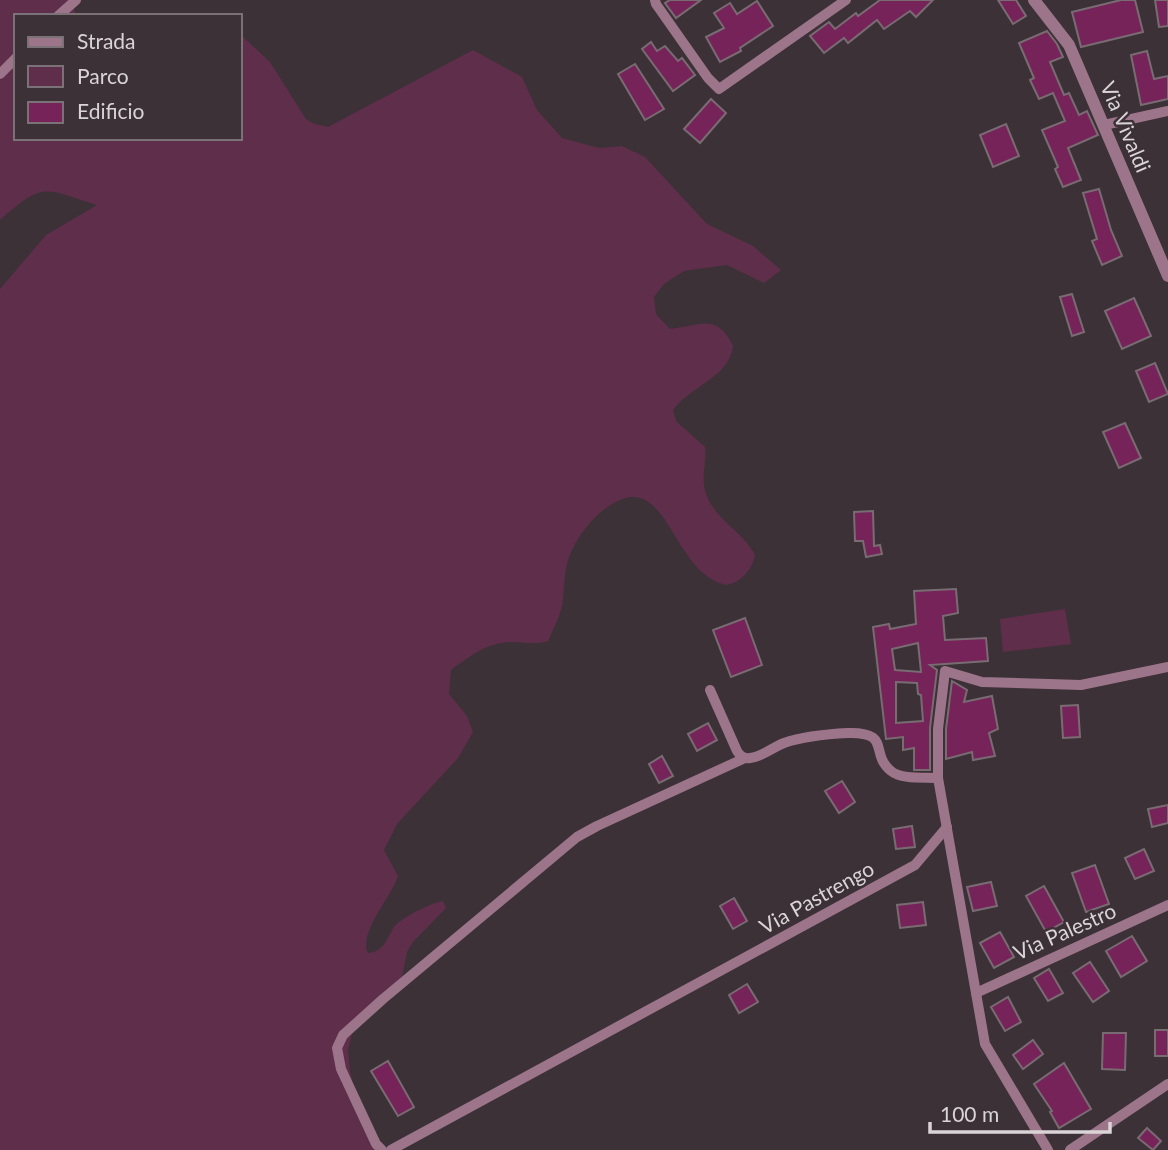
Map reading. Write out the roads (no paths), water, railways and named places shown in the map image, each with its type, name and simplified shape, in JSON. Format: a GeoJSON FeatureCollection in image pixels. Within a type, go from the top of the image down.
{"type":"FeatureCollection","features":[{"type":"Feature","properties":{"kind":"street"},"geometry":{"type":"LineString","coordinates":[[60,14],[76,0]]}},
{"type":"Feature","properties":{"kind":"street"},"geometry":{"type":"LineString","coordinates":[[655,0],[708,78],[719,89],[846,0]]}},
{"type":"Feature","properties":{"kind":"street","name":"Via Vivaldi"},"geometry":{"type":"LineString","coordinates":[[1034,0],[1069,44],[1168,276]]}},
{"type":"Feature","properties":{"kind":"street"},"geometry":{"type":"LineString","coordinates":[[0,74],[14,60]]}},
{"type":"Feature","properties":{"kind":"street"},"geometry":{"type":"LineString","coordinates":[[1104,125],[1168,111]]}},
{"type":"Feature","properties":{"kind":"street"},"geometry":{"type":"LineString","coordinates":[[1048,1150],[985,1044],[938,778],[938,729],[945,671],[982,682],[1081,685],[1168,667]]}},
{"type":"Feature","properties":{"kind":"street"},"geometry":{"type":"LineString","coordinates":[[710,690],[737,751],[745,758]]}},
{"type":"Feature","properties":{"kind":"street"},"geometry":{"type":"LineString","coordinates":[[382,1150],[376,1144],[341,1069],[337,1048],[343,1035],[577,837],[745,758],[804,738],[848,733],[873,736],[891,771],[903,776],[938,778]]}},
{"type":"Feature","properties":{"kind":"street","name":"Via Pastrengo"},"geometry":{"type":"LineString","coordinates":[[391,1150],[915,865],[947,827]]}},
{"type":"Feature","properties":{"kind":"street","name":"Via Palestro"},"geometry":{"type":"LineString","coordinates":[[976,993],[1168,905]]}},
{"type":"Feature","properties":{"kind":"street"},"geometry":{"type":"LineString","coordinates":[[1070,1150],[1168,1084]]}}]}
